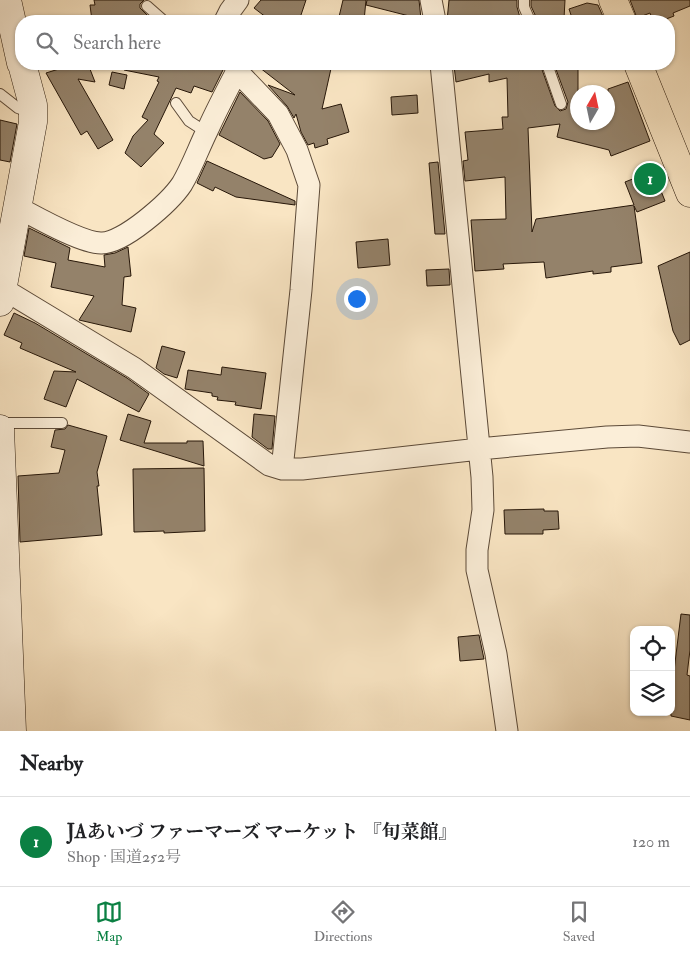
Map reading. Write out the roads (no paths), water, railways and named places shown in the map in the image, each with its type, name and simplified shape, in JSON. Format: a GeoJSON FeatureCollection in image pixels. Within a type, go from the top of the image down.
{"type":"FeatureCollection","features":[{"type":"Feature","properties":{"kind":"highway"},"geometry":{"type":"LineString","coordinates":[[613,0],[619,15]]}},
{"type":"Feature","properties":{"kind":"highway"},"geometry":{"type":"LineString","coordinates":[[640,70],[690,193]]}},
{"type":"Feature","properties":{"kind":"main road"},"geometry":{"type":"LineString","coordinates":[[7,0],[15,36]]}},
{"type":"Feature","properties":{"kind":"main road"},"geometry":{"type":"LineString","coordinates":[[1,292],[34,114],[23,70]]}},
{"type":"Feature","properties":{"kind":"main road"},"geometry":{"type":"LineString","coordinates":[[0,429],[4,650],[12,731]]}},
{"type":"Feature","properties":{"kind":"street"},"geometry":{"type":"LineString","coordinates":[[228,15],[238,0]]}},
{"type":"Feature","properties":{"kind":"street"},"geometry":{"type":"LineString","coordinates":[[431,0],[434,15]]}},
{"type":"Feature","properties":{"kind":"street"},"geometry":{"type":"LineString","coordinates":[[17,207],[67,232],[101,244],[128,233],[166,201],[181,185],[235,70]]}},
{"type":"Feature","properties":{"kind":"street"},"geometry":{"type":"LineString","coordinates":[[238,70],[278,114],[297,150],[309,185],[301,290],[282,469]]}},
{"type":"Feature","properties":{"kind":"street"},"geometry":{"type":"LineString","coordinates":[[442,70],[479,449],[483,510],[477,550],[477,570],[496,654],[507,731]]}},
{"type":"Feature","properties":{"kind":"street"},"geometry":{"type":"LineString","coordinates":[[1,292],[134,368],[269,465],[282,469],[302,469],[607,437],[638,436],[690,442]]}},
{"type":"Feature","properties":{"kind":"lane"},"geometry":{"type":"LineString","coordinates":[[524,0],[524,7],[527,15]]}},
{"type":"Feature","properties":{"kind":"lane"},"geometry":{"type":"LineString","coordinates":[[147,6],[157,15]]}},
{"type":"Feature","properties":{"kind":"lane"},"geometry":{"type":"LineString","coordinates":[[548,70],[561,104]]}},
{"type":"Feature","properties":{"kind":"lane"},"geometry":{"type":"LineString","coordinates":[[0,94],[18,108],[34,114]]}},
{"type":"Feature","properties":{"kind":"lane"},"geometry":{"type":"LineString","coordinates":[[176,103],[188,121],[206,132]]}},
{"type":"Feature","properties":{"kind":"lane"},"geometry":{"type":"LineString","coordinates":[[0,423],[62,423]]}},
{"type":"Feature","properties":{"kind":"place","name":"JAあいづ ファーマーズ マーケット 『旬菜館』"},"geometry":{"type":"Point","coordinates":[650,179]}}]}
